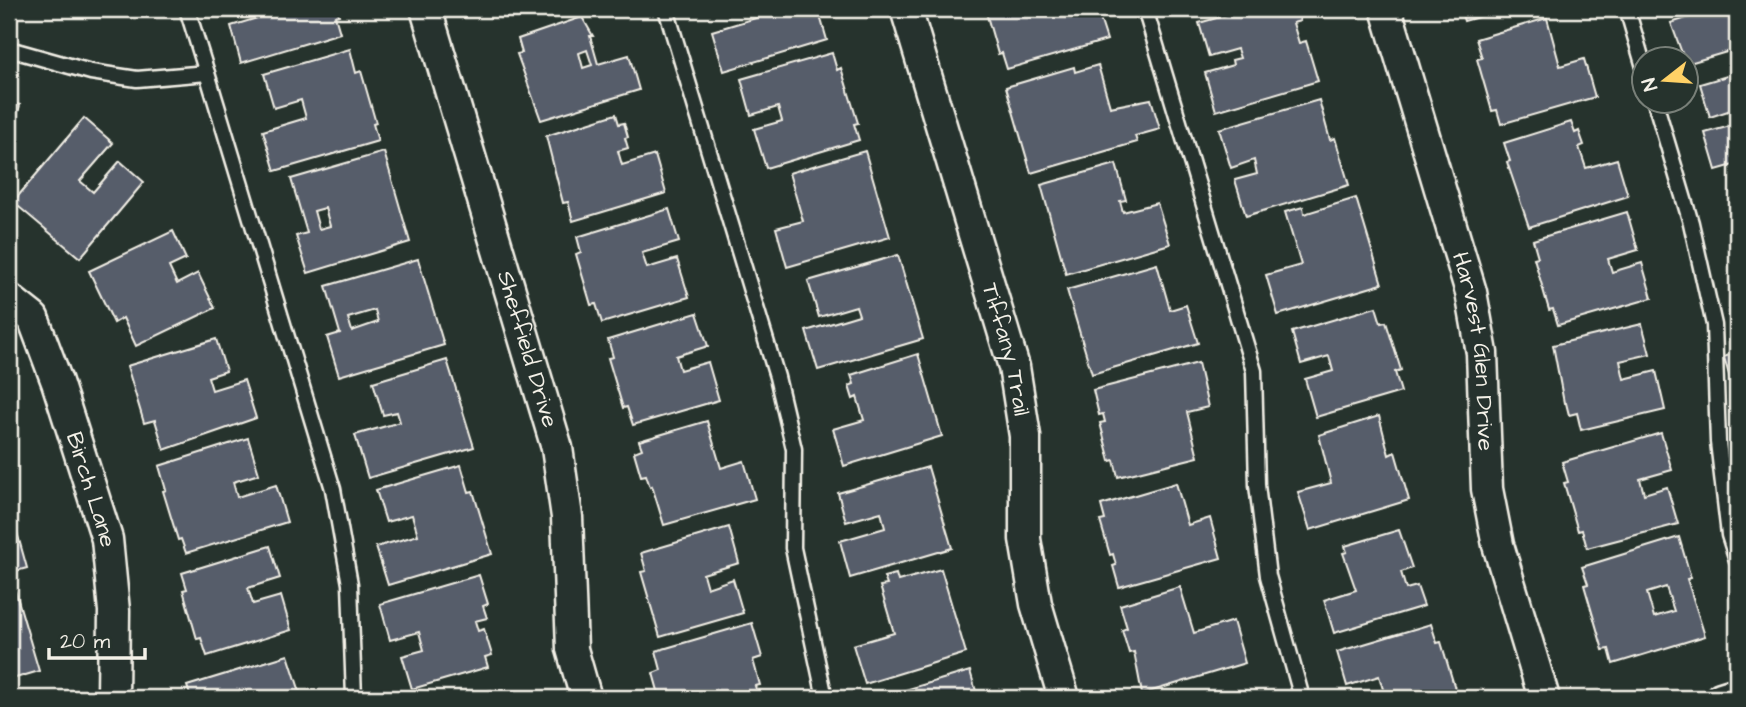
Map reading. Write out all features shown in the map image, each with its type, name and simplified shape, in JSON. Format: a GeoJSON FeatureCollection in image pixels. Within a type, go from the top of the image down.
{"type":"FeatureCollection","features":[{"type":"Feature","properties":{"kind":"street","name":"Sheffield Drive"},"geometry":{"type":"LineString","coordinates":[[426,9],[556,448],[566,517],[572,649],[586,698]]}},
{"type":"Feature","properties":{"kind":"street","name":"Tiffany Trail"},"geometry":{"type":"LineString","coordinates":[[906,9],[1014,367],[1026,436],[1025,539],[1036,604],[1064,698]]}},
{"type":"Feature","properties":{"kind":"street","name":"Harvest Glen Drive"},"geometry":{"type":"LineString","coordinates":[[1386,9],[1471,292],[1482,353],[1487,489],[1498,545],[1544,698]]}},
{"type":"Feature","properties":{"kind":"street","name":"Birch Lane"},"geometry":{"type":"LineString","coordinates":[[9,299],[33,318],[107,539],[114,611],[113,698]]}},
{"type":"Feature","properties":{"kind":"street"},"geometry":{"type":"LineString","coordinates":[[1721,698],[1737,693]]}},
{"type":"Feature","properties":{"kind":"lane"},"geometry":{"type":"LineString","coordinates":[[187,9],[333,489],[351,584],[354,698]]}},
{"type":"Feature","properties":{"kind":"lane"},"geometry":{"type":"LineString","coordinates":[[666,9],[777,377],[794,449],[793,548],[825,698]]}},
{"type":"Feature","properties":{"kind":"lane"},"geometry":{"type":"LineString","coordinates":[[1145,9],[1254,371],[1257,485],[1268,576],[1302,698]]}},
{"type":"Feature","properties":{"kind":"lane"},"geometry":{"type":"LineString","coordinates":[[1627,9],[1638,46]]}},
{"type":"Feature","properties":{"kind":"lane"},"geometry":{"type":"LineString","coordinates":[[9,49],[91,72],[137,79],[207,73]]}},
{"type":"Feature","properties":{"kind":"lane"},"geometry":{"type":"LineString","coordinates":[[1659,116],[1691,223],[1714,325],[1717,442],[1729,535],[1737,560]]}},
{"type":"Feature","properties":{"kind":"building"},"geometry":{"type":"Polygon","coordinates":[[[276,9],[337,9],[339,15],[335,16],[340,33],[241,63],[231,26],[277,12],[276,9]]]}},
{"type":"Feature","properties":{"kind":"building"},"geometry":{"type":"Polygon","coordinates":[[[757,9],[818,9],[827,40],[724,71],[712,31],[759,17],[757,9]]]}},
{"type":"Feature","properties":{"kind":"building"},"geometry":{"type":"Polygon","coordinates":[[[985,9],[1049,9],[1050,13],[1066,9],[1097,9],[1107,40],[1007,69],[1002,53],[998,54],[985,9]]]}},
{"type":"Feature","properties":{"kind":"building"},"geometry":{"type":"Polygon","coordinates":[[[1248,9],[1297,9],[1300,21],[1293,23],[1299,43],[1306,41],[1318,81],[1216,111],[1205,73],[1233,65],[1232,60],[1240,58],[1237,49],[1209,57],[1199,23],[1248,9]]]}},
{"type":"Feature","properties":{"kind":"building"},"geometry":{"type":"Polygon","coordinates":[[[1460,9],[1507,9],[1464,21],[1460,9]]]}},
{"type":"Feature","properties":{"kind":"building"},"geometry":{"type":"Polygon","coordinates":[[[1704,9],[1737,9],[1737,49],[1700,60],[1700,46],[1679,46],[1671,23],[1705,12],[1704,9]]]}},
{"type":"Feature","properties":{"kind":"building"},"geometry":{"type":"Polygon","coordinates":[[[582,17],[593,36],[590,36],[598,64],[629,55],[639,90],[541,120],[517,54],[522,53],[518,39],[582,17]],[[587,50],[579,53],[583,68],[592,65],[587,50]]]}},
{"type":"Feature","properties":{"kind":"building"},"geometry":{"type":"Polygon","coordinates":[[[1547,18],[1560,66],[1584,59],[1595,97],[1501,124],[1497,110],[1492,111],[1477,59],[1482,58],[1476,39],[1547,18]]]}},
{"type":"Feature","properties":{"kind":"building"},"geometry":{"type":"Polygon","coordinates":[[[350,49],[356,73],[361,71],[376,123],[373,124],[378,141],[275,171],[263,131],[306,118],[301,100],[274,108],[264,74],[350,49]]]}},
{"type":"Feature","properties":{"kind":"building"},"geometry":{"type":"Polygon","coordinates":[[[832,53],[837,70],[841,68],[858,123],[854,124],[859,140],[766,168],[754,129],[782,121],[778,107],[751,115],[741,79],[832,53]]]}},
{"type":"Feature","properties":{"kind":"building"},"geometry":{"type":"Polygon","coordinates":[[[1098,65],[1110,107],[1151,99],[1160,129],[1135,136],[1137,142],[1031,173],[1006,87],[1074,67],[1075,72],[1098,65]]]}},
{"type":"Feature","properties":{"kind":"building"},"geometry":{"type":"Polygon","coordinates":[[[1737,73],[1737,108],[1710,117],[1700,84],[1737,73]]]}},
{"type":"Feature","properties":{"kind":"building"},"geometry":{"type":"Polygon","coordinates":[[[1319,100],[1330,140],[1335,138],[1349,185],[1246,216],[1235,180],[1257,174],[1254,160],[1231,168],[1219,129],[1319,100]]]}},
{"type":"Feature","properties":{"kind":"building"},"geometry":{"type":"Polygon","coordinates":[[[9,102],[20,105],[9,146],[9,102]]]}},
{"type":"Feature","properties":{"kind":"building"},"geometry":{"type":"Polygon","coordinates":[[[616,114],[619,124],[624,123],[628,137],[625,138],[628,148],[618,151],[622,165],[655,155],[666,193],[573,221],[568,202],[563,203],[546,136],[616,114]]]}},
{"type":"Feature","properties":{"kind":"building"},"geometry":{"type":"Polygon","coordinates":[[[84,118],[113,143],[80,181],[93,192],[120,161],[144,182],[80,258],[13,202],[84,118]]]}},
{"type":"Feature","properties":{"kind":"building"},"geometry":{"type":"Polygon","coordinates":[[[1737,118],[1737,164],[1716,170],[1705,133],[1734,125],[1733,119],[1737,118]]]}},
{"type":"Feature","properties":{"kind":"building"},"geometry":{"type":"Polygon","coordinates":[[[1571,122],[1575,133],[1579,131],[1584,145],[1579,147],[1586,168],[1617,159],[1628,196],[1529,227],[1507,162],[1510,161],[1504,143],[1571,122]]]}},
{"type":"Feature","properties":{"kind":"building"},"geometry":{"type":"Polygon","coordinates":[[[865,151],[890,237],[787,267],[776,228],[803,221],[789,173],[865,151]]]}},
{"type":"Feature","properties":{"kind":"building"},"geometry":{"type":"Polygon","coordinates":[[[384,152],[410,242],[308,273],[296,236],[307,233],[291,179],[384,152]],[[325,208],[314,211],[319,229],[330,226],[325,208]]]}},
{"type":"Feature","properties":{"kind":"building"},"geometry":{"type":"Polygon","coordinates":[[[1116,164],[1126,200],[1120,201],[1123,212],[1157,203],[1170,244],[1066,274],[1041,185],[1116,164]]]}},
{"type":"Feature","properties":{"kind":"building"},"geometry":{"type":"Polygon","coordinates":[[[1356,198],[1382,284],[1278,315],[1266,275],[1301,265],[1285,212],[1303,207],[1304,214],[1356,198]]]}},
{"type":"Feature","properties":{"kind":"building"},"geometry":{"type":"Polygon","coordinates":[[[669,209],[679,242],[642,253],[647,268],[677,259],[689,297],[602,323],[596,304],[591,305],[576,254],[581,252],[577,237],[669,209]]]}},
{"type":"Feature","properties":{"kind":"building"},"geometry":{"type":"Polygon","coordinates":[[[1627,212],[1638,250],[1608,259],[1612,272],[1642,263],[1652,298],[1558,325],[1553,309],[1549,310],[1534,258],[1538,257],[1533,240],[1627,212]]]}},
{"type":"Feature","properties":{"kind":"building"},"geometry":{"type":"Polygon","coordinates":[[[173,231],[186,259],[169,267],[177,284],[198,273],[215,308],[136,346],[123,318],[114,323],[89,271],[173,231]]]}},
{"type":"Feature","properties":{"kind":"building"},"geometry":{"type":"Polygon","coordinates":[[[898,255],[923,339],[818,370],[806,331],[859,315],[856,306],[819,317],[808,281],[898,255]]]}},
{"type":"Feature","properties":{"kind":"building"},"geometry":{"type":"Polygon","coordinates":[[[418,259],[444,345],[339,376],[327,337],[340,333],[326,286],[418,259]],[[375,310],[348,318],[352,331],[378,322],[375,310]]]}},
{"type":"Feature","properties":{"kind":"building"},"geometry":{"type":"Polygon","coordinates":[[[1157,264],[1170,310],[1186,305],[1198,343],[1092,374],[1067,290],[1157,264]]]}},
{"type":"Feature","properties":{"kind":"building"},"geometry":{"type":"Polygon","coordinates":[[[1376,307],[1381,323],[1386,322],[1401,370],[1395,372],[1401,392],[1316,417],[1305,379],[1333,371],[1329,356],[1301,364],[1292,332],[1376,307]]]}},
{"type":"Feature","properties":{"kind":"building"},"geometry":{"type":"Polygon","coordinates":[[[697,313],[708,346],[676,356],[680,370],[708,362],[719,400],[633,425],[627,407],[623,408],[608,358],[613,357],[608,340],[697,313]]]}},
{"type":"Feature","properties":{"kind":"building"},"geometry":{"type":"Polygon","coordinates":[[[1642,324],[1650,354],[1620,361],[1624,379],[1656,371],[1665,410],[1581,430],[1577,413],[1569,415],[1564,403],[1553,345],[1642,324]]]}},
{"type":"Feature","properties":{"kind":"building"},"geometry":{"type":"Polygon","coordinates":[[[216,339],[226,371],[208,377],[212,390],[244,380],[256,418],[164,450],[155,420],[144,423],[127,366],[216,339]]]}},
{"type":"Feature","properties":{"kind":"building"},"geometry":{"type":"Polygon","coordinates":[[[1737,352],[1737,388],[1733,389],[1724,357],[1737,352]]]}},
{"type":"Feature","properties":{"kind":"building"},"geometry":{"type":"Polygon","coordinates":[[[918,354],[942,436],[844,466],[833,429],[864,420],[857,397],[853,399],[849,386],[854,384],[851,375],[918,354]]]}},
{"type":"Feature","properties":{"kind":"building"},"geometry":{"type":"Polygon","coordinates":[[[447,360],[474,447],[368,478],[355,435],[400,422],[397,412],[383,415],[373,382],[447,360]]]}},
{"type":"Feature","properties":{"kind":"building"},"geometry":{"type":"Polygon","coordinates":[[[1198,363],[1208,407],[1187,412],[1198,457],[1118,477],[1114,460],[1110,461],[1100,423],[1105,422],[1103,414],[1099,415],[1093,390],[1198,363]]]}},
{"type":"Feature","properties":{"kind":"building"},"geometry":{"type":"Polygon","coordinates":[[[1379,416],[1389,455],[1395,452],[1409,500],[1310,530],[1298,492],[1331,483],[1319,435],[1379,416]]]}},
{"type":"Feature","properties":{"kind":"building"},"geometry":{"type":"Polygon","coordinates":[[[707,421],[721,468],[744,461],[755,499],[664,525],[652,486],[650,487],[646,475],[641,476],[634,452],[642,449],[639,441],[707,421]]]}},
{"type":"Feature","properties":{"kind":"building"},"geometry":{"type":"Polygon","coordinates":[[[1661,433],[1672,470],[1640,479],[1644,494],[1667,487],[1678,524],[1587,548],[1582,530],[1578,531],[1564,483],[1568,482],[1562,462],[1661,433]]]}},
{"type":"Feature","properties":{"kind":"building"},"geometry":{"type":"Polygon","coordinates":[[[248,438],[259,474],[233,482],[237,497],[276,485],[287,522],[186,553],[181,539],[178,540],[163,491],[166,490],[159,466],[248,438]]]}},
{"type":"Feature","properties":{"kind":"building"},"geometry":{"type":"Polygon","coordinates":[[[461,465],[469,492],[473,491],[492,554],[388,585],[376,547],[418,535],[412,515],[386,522],[376,490],[461,465]]]}},
{"type":"Feature","properties":{"kind":"building"},"geometry":{"type":"Polygon","coordinates":[[[928,467],[952,548],[850,578],[840,541],[885,528],[881,512],[846,522],[838,493],[928,467]]]}},
{"type":"Feature","properties":{"kind":"building"},"geometry":{"type":"Polygon","coordinates":[[[1176,483],[1188,525],[1210,518],[1221,558],[1119,587],[1113,566],[1116,565],[1113,554],[1110,555],[1100,521],[1105,520],[1101,505],[1176,483]]]}},
{"type":"Feature","properties":{"kind":"building"},"geometry":{"type":"Polygon","coordinates":[[[9,504],[27,568],[9,573],[9,504]]]}},
{"type":"Feature","properties":{"kind":"building"},"geometry":{"type":"Polygon","coordinates":[[[729,527],[739,563],[703,574],[707,588],[733,579],[743,613],[660,637],[641,572],[646,571],[641,553],[729,527]]]}},
{"type":"Feature","properties":{"kind":"building"},"geometry":{"type":"Polygon","coordinates":[[[1399,530],[1412,568],[1401,572],[1406,589],[1417,586],[1424,606],[1334,633],[1324,600],[1356,590],[1343,553],[1347,552],[1345,546],[1399,530]]]}},
{"type":"Feature","properties":{"kind":"building"},"geometry":{"type":"Polygon","coordinates":[[[1679,537],[1691,578],[1687,579],[1705,636],[1613,664],[1609,649],[1603,650],[1584,585],[1588,584],[1582,567],[1679,537]],[[1666,587],[1647,593],[1654,617],[1674,611],[1666,587]]]}},
{"type":"Feature","properties":{"kind":"building"},"geometry":{"type":"Polygon","coordinates":[[[270,546],[280,578],[248,588],[253,604],[281,596],[291,630],[207,656],[201,638],[197,639],[183,590],[187,589],[182,573],[270,546]]]}},
{"type":"Feature","properties":{"kind":"building"},"geometry":{"type":"Polygon","coordinates":[[[941,569],[966,653],[865,684],[853,645],[894,633],[880,586],[887,585],[884,577],[896,574],[898,581],[941,569]]]}},
{"type":"Feature","properties":{"kind":"building"},"geometry":{"type":"Polygon","coordinates":[[[479,575],[488,604],[483,606],[487,618],[475,621],[478,631],[484,629],[492,655],[485,657],[488,667],[412,689],[402,656],[424,650],[419,632],[390,640],[380,604],[479,575]]]}},
{"type":"Feature","properties":{"kind":"building"},"geometry":{"type":"Polygon","coordinates":[[[13,583],[39,671],[9,680],[9,584],[13,583]]]}},
{"type":"Feature","properties":{"kind":"building"},"geometry":{"type":"Polygon","coordinates":[[[1180,587],[1194,633],[1233,621],[1245,663],[1142,694],[1134,652],[1129,653],[1122,630],[1127,628],[1120,605],[1180,587]]]}},
{"type":"Feature","properties":{"kind":"building"},"geometry":{"type":"Polygon","coordinates":[[[752,623],[762,657],[753,660],[760,685],[755,686],[759,698],[660,698],[653,673],[661,670],[656,651],[752,623]]]}},
{"type":"Feature","properties":{"kind":"building"},"geometry":{"type":"Polygon","coordinates":[[[1431,624],[1437,643],[1441,642],[1456,692],[1451,694],[1453,698],[1381,698],[1385,696],[1379,676],[1347,686],[1337,652],[1431,624]]]}},
{"type":"Feature","properties":{"kind":"building"},"geometry":{"type":"Polygon","coordinates":[[[288,655],[300,692],[278,698],[191,698],[187,686],[288,655]]]}},
{"type":"Feature","properties":{"kind":"building"},"geometry":{"type":"Polygon","coordinates":[[[970,671],[978,698],[878,698],[970,671]]]}},
{"type":"Feature","properties":{"kind":"building"},"geometry":{"type":"Polygon","coordinates":[[[491,690],[494,698],[463,698],[491,690]]]}},
{"type":"Feature","properties":{"kind":"building"},"geometry":{"type":"Polygon","coordinates":[[[1236,692],[1238,698],[1214,698],[1236,692]]]}}]}
